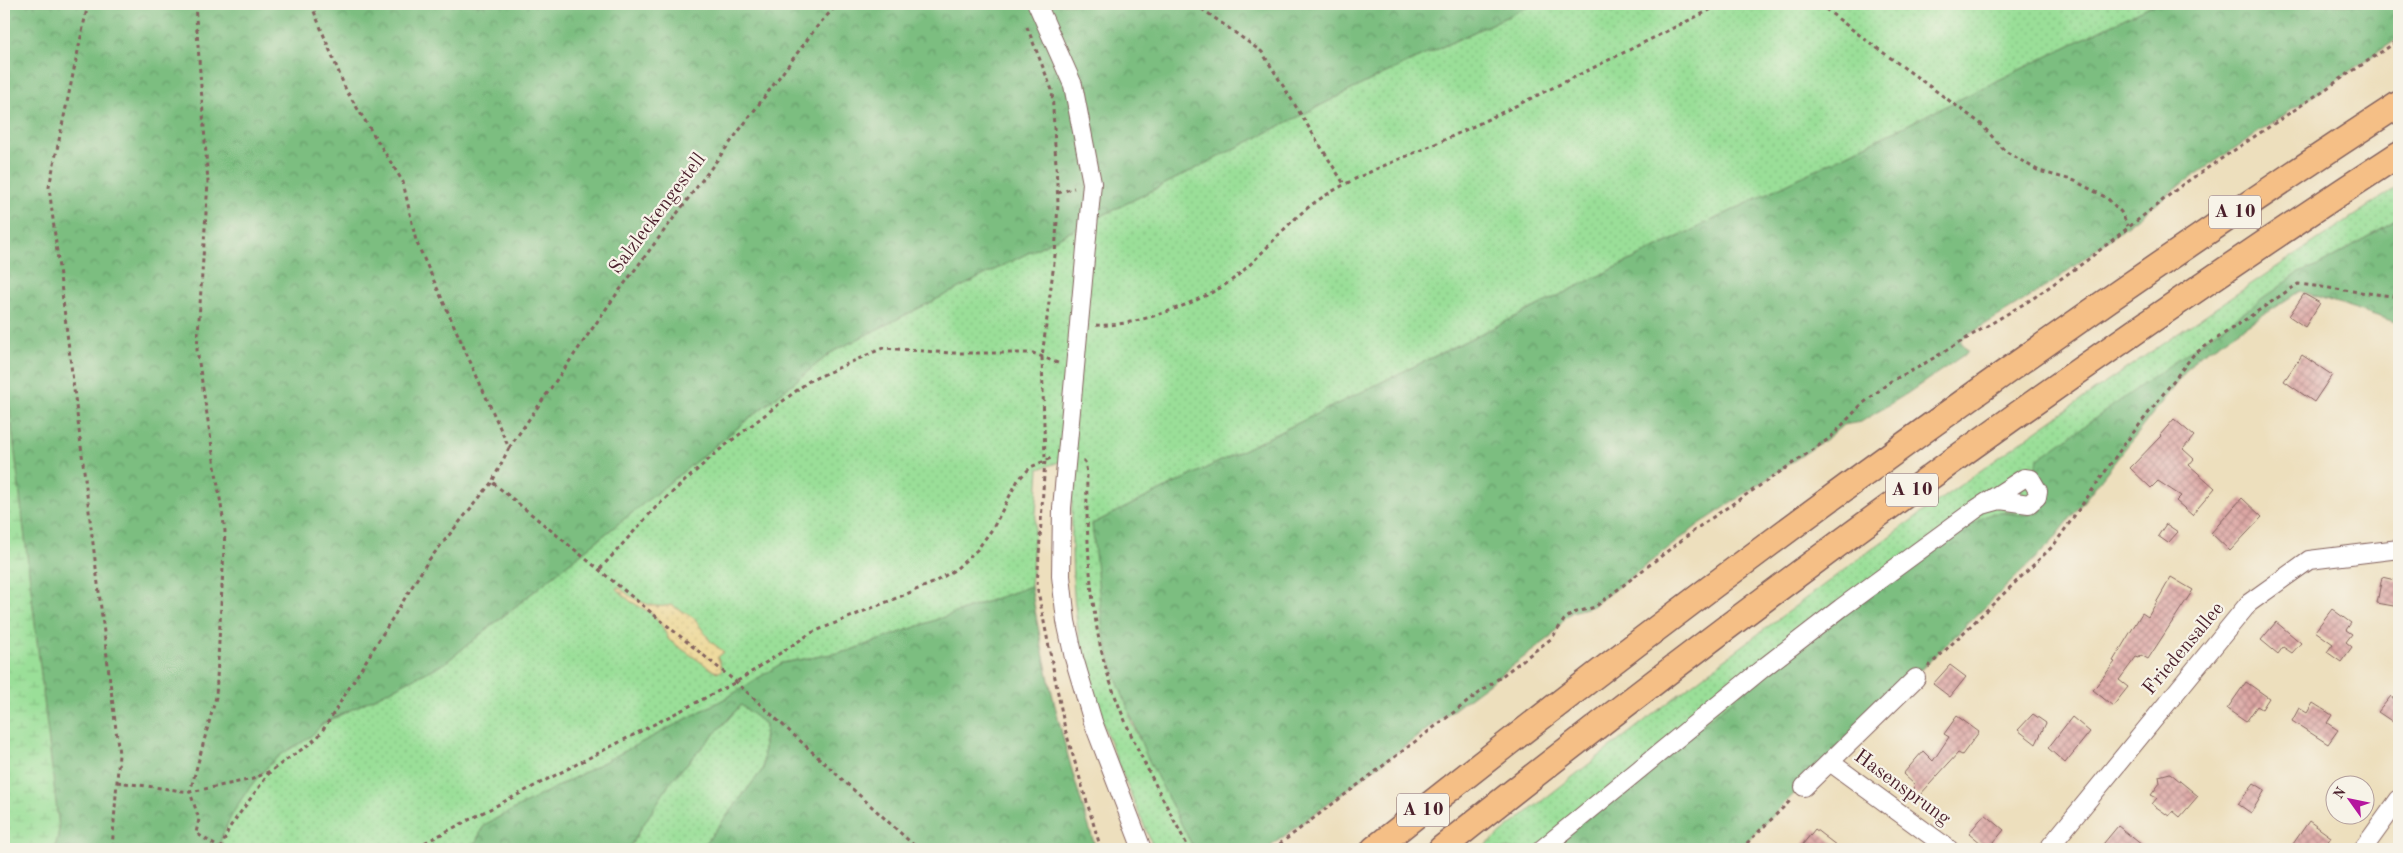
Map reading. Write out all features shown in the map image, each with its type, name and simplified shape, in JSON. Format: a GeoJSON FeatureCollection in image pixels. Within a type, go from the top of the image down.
{"type":"FeatureCollection","features":[{"type":"Feature","properties":{"kind":"highway","name":"A 10"},"geometry":{"type":"LineString","coordinates":[[1374,849],[1668,618],[1924,429],[2232,214],[2399,104]]}},
{"type":"Feature","properties":{"kind":"highway","name":"A 10"},"geometry":{"type":"LineString","coordinates":[[1441,849],[1634,696],[1777,588],[1917,486],[2196,289],[2399,154]]}},
{"type":"Feature","properties":{"kind":"street"},"geometry":{"type":"LineString","coordinates":[[1037,4],[1073,84],[1092,183],[1066,455],[1061,547],[1066,621],[1084,693],[1103,750],[1142,849]]}},
{"type":"Feature","properties":{"kind":"street"},"geometry":{"type":"LineString","coordinates":[[1542,849],[1762,669],[1840,608],[1982,506]]}},
{"type":"Feature","properties":{"kind":"street","name":"Friedensallee"},"geometry":{"type":"LineString","coordinates":[[2048,849],[2249,603],[2309,560],[2399,549]]}},
{"type":"Feature","properties":{"kind":"street","name":"Hasensprung"},"geometry":{"type":"LineString","coordinates":[[1804,787],[1916,678]]}},
{"type":"Feature","properties":{"kind":"street","name":"Hasensprung"},"geometry":{"type":"LineString","coordinates":[[1830,762],[1949,849]]}},
{"type":"Feature","properties":{"kind":"street"},"geometry":{"type":"LineString","coordinates":[[2363,849],[2399,799]]}},
{"type":"Feature","properties":{"kind":"path"},"geometry":{"type":"LineString","coordinates":[[88,4],[49,188],[119,754],[112,849]]}},
{"type":"Feature","properties":{"kind":"path"},"geometry":{"type":"LineString","coordinates":[[195,4],[208,182],[197,350],[225,531],[216,697],[190,792],[199,819],[196,833],[221,849],[230,828],[251,796],[272,770]]}},
{"type":"Feature","properties":{"kind":"path"},"geometry":{"type":"LineString","coordinates":[[311,4],[346,90],[403,182],[416,241],[509,448]]}},
{"type":"Feature","properties":{"kind":"path","name":"Salzleckengestell"},"geometry":{"type":"LineString","coordinates":[[272,770],[318,737],[376,648],[428,561],[492,482],[509,448],[619,291],[819,24],[838,4]]}},
{"type":"Feature","properties":{"kind":"path"},"geometry":{"type":"LineString","coordinates":[[1195,4],[1262,52],[1344,184]]}},
{"type":"Feature","properties":{"kind":"path"},"geometry":{"type":"LineString","coordinates":[[1079,324],[1105,326],[1122,324],[1154,316],[1206,294],[1228,282],[1296,217],[1344,184],[1456,135],[1722,4]]}},
{"type":"Feature","properties":{"kind":"path"},"geometry":{"type":"LineString","coordinates":[[1820,4],[1980,123],[2005,151],[2039,172],[2075,181],[2107,198],[2121,212],[2128,226]]}},
{"type":"Feature","properties":{"kind":"path"},"geometry":{"type":"LineString","coordinates":[[1023,20],[1052,90],[1058,203],[1055,255],[1042,357],[1045,459],[1038,560],[1039,602],[1065,729],[1101,849]]}},
{"type":"Feature","properties":{"kind":"path"},"geometry":{"type":"LineString","coordinates":[[1273,849],[1552,638],[1564,620],[1573,613],[1595,607],[1700,526],[1830,438],[1861,405],[1891,381],[1917,368],[2032,299],[2086,261],[2128,226],[2190,180],[2399,40]]}},
{"type":"Feature","properties":{"kind":"path"},"geometry":{"type":"LineString","coordinates":[[1916,678],[2054,545],[2123,446],[2194,354],[2298,284],[2399,297]]}},
{"type":"Feature","properties":{"kind":"path"},"geometry":{"type":"LineString","coordinates":[[600,569],[656,506],[718,451],[809,381],[883,348],[950,353],[1032,353],[1074,370]]}},
{"type":"Feature","properties":{"kind":"path"},"geometry":{"type":"LineString","coordinates":[[420,849],[424,843],[736,682],[811,633],[933,583],[956,569],[977,550],[993,528],[1018,480],[1031,467],[1045,459],[1066,455],[1078,456],[1085,462],[1088,545],[1099,640],[1106,665],[1116,697],[1137,747],[1189,849]]}},
{"type":"Feature","properties":{"kind":"path"},"geometry":{"type":"LineString","coordinates":[[492,482],[557,533],[736,682],[918,849]]}},
{"type":"Feature","properties":{"kind":"path"},"geometry":{"type":"LineString","coordinates":[[117,782],[190,792],[253,778],[272,770]]}},
{"type":"Feature","properties":{"kind":"path"},"geometry":{"type":"LineString","coordinates":[[1741,849],[1804,787]]}},
{"type":"Feature","properties":{"kind":"green space"},"geometry":{"type":"Polygon","coordinates":[[[9,4],[1534,4],[1373,79],[832,352],[445,663],[322,724],[308,738],[282,754],[252,784],[243,797],[228,823],[218,849],[55,849],[59,829],[4,360],[4,40],[9,4]]]}},
{"type":"Feature","properties":{"kind":"green space"},"geometry":{"type":"Polygon","coordinates":[[[1534,4],[2154,4],[1092,524],[1131,722],[1194,849],[1154,849],[1107,735],[1088,676],[1076,615],[1072,558],[1072,463],[1059,462],[1039,469],[1031,586],[848,651],[782,663],[728,697],[484,825],[473,849],[218,849],[228,823],[243,797],[252,784],[282,754],[308,738],[322,724],[445,663],[832,352],[1373,79],[1534,4]]]}},
{"type":"Feature","properties":{"kind":"green space"},"geometry":{"type":"Polygon","coordinates":[[[2154,4],[2399,4],[2399,38],[2180,185],[2052,283],[1960,340],[1968,352],[1861,422],[1843,425],[1829,437],[1697,526],[1593,606],[1572,612],[1565,618],[1551,637],[1267,849],[1194,849],[1146,755],[1114,673],[1103,632],[1092,524],[2154,4]]]}},
{"type":"Feature","properties":{"kind":"green space"},"geometry":{"type":"Polygon","coordinates":[[[2399,186],[2399,218],[2318,266],[2299,273],[2036,467],[2044,482],[2047,495],[2045,505],[2039,512],[2034,515],[2023,516],[2005,512],[1550,849],[1481,849],[1708,672],[1938,501],[2167,341],[2399,186]]]}},
{"type":"Feature","properties":{"kind":"green space"},"geometry":{"type":"Polygon","coordinates":[[[2399,218],[2399,323],[2300,291],[2197,357],[2051,543],[1739,849],[1550,849],[1824,629],[1961,532],[1993,513],[2031,515],[2037,513],[2047,498],[2047,492],[2036,467],[2038,459],[2299,273],[2318,266],[2399,218]]]}},
{"type":"Feature","properties":{"kind":"green space"},"geometry":{"type":"Polygon","coordinates":[[[4,360],[59,829],[55,849],[4,849],[4,360]]]}},
{"type":"Feature","properties":{"kind":"green space"},"geometry":{"type":"Polygon","coordinates":[[[1031,586],[1043,653],[1058,719],[1096,849],[701,849],[763,769],[765,724],[741,705],[671,781],[628,849],[473,849],[484,825],[728,697],[782,663],[848,651],[1031,586]]]}},
{"type":"Feature","properties":{"kind":"green space"},"geometry":{"type":"Polygon","coordinates":[[[741,705],[765,724],[763,769],[701,849],[628,849],[671,781],[741,705]]]}},
{"type":"Feature","properties":{"kind":"sand"},"geometry":{"type":"Polygon","coordinates":[[[619,587],[643,603],[657,606],[671,605],[694,618],[711,642],[724,652],[718,657],[722,670],[719,672],[714,671],[669,640],[662,626],[651,613],[630,601],[616,588],[619,587]]]}},
{"type":"Feature","properties":{"kind":"building"},"geometry":{"type":"Polygon","coordinates":[[[2304,294],[2320,303],[2305,327],[2289,316],[2304,294]]]}},
{"type":"Feature","properties":{"kind":"building"},"geometry":{"type":"Polygon","coordinates":[[[2302,355],[2332,375],[2314,402],[2284,381],[2302,355]]]}},
{"type":"Feature","properties":{"kind":"building"},"geometry":{"type":"Polygon","coordinates":[[[2174,419],[2194,436],[2183,449],[2194,459],[2189,465],[2215,488],[2192,515],[2176,501],[2181,496],[2158,481],[2151,488],[2130,468],[2161,436],[2174,419]]]}},
{"type":"Feature","properties":{"kind":"building"},"geometry":{"type":"Polygon","coordinates":[[[2242,498],[2262,517],[2230,551],[2211,533],[2242,498]]]}},
{"type":"Feature","properties":{"kind":"building"},"geometry":{"type":"Polygon","coordinates":[[[2166,524],[2178,532],[2168,543],[2158,536],[2166,524]]]}},
{"type":"Feature","properties":{"kind":"building"},"geometry":{"type":"Polygon","coordinates":[[[2171,577],[2193,590],[2148,659],[2141,655],[2139,658],[2136,657],[2119,680],[2128,687],[2113,706],[2093,690],[2115,662],[2113,661],[2142,613],[2148,617],[2171,577]]]}},
{"type":"Feature","properties":{"kind":"building"},"geometry":{"type":"Polygon","coordinates":[[[2382,577],[2399,581],[2399,607],[2377,603],[2382,577]]]}},
{"type":"Feature","properties":{"kind":"building"},"geometry":{"type":"Polygon","coordinates":[[[2332,609],[2351,623],[2346,630],[2352,634],[2346,642],[2352,647],[2341,662],[2327,652],[2333,644],[2315,631],[2332,609]]]}},
{"type":"Feature","properties":{"kind":"building"},"geometry":{"type":"Polygon","coordinates":[[[2276,622],[2301,643],[2292,653],[2283,647],[2278,654],[2261,640],[2276,622]]]}},
{"type":"Feature","properties":{"kind":"building"},"geometry":{"type":"Polygon","coordinates":[[[1950,665],[1966,677],[1950,697],[1933,684],[1950,665]]]}},
{"type":"Feature","properties":{"kind":"building"},"geometry":{"type":"Polygon","coordinates":[[[2246,682],[2269,698],[2262,709],[2257,706],[2246,722],[2227,709],[2246,682]]]}},
{"type":"Feature","properties":{"kind":"building"},"geometry":{"type":"Polygon","coordinates":[[[2391,696],[2399,705],[2399,726],[2378,712],[2391,696]]]}},
{"type":"Feature","properties":{"kind":"building"},"geometry":{"type":"Polygon","coordinates":[[[2313,703],[2332,715],[2327,723],[2338,730],[2328,744],[2292,721],[2299,708],[2307,713],[2313,703]]]}},
{"type":"Feature","properties":{"kind":"building"},"geometry":{"type":"Polygon","coordinates":[[[2033,714],[2046,723],[2036,744],[2018,730],[2033,714]]]}},
{"type":"Feature","properties":{"kind":"building"},"geometry":{"type":"Polygon","coordinates":[[[1957,716],[1979,732],[1962,755],[1958,753],[1919,796],[1912,790],[1915,785],[1903,774],[1923,751],[1933,761],[1949,737],[1944,734],[1957,716]]]}},
{"type":"Feature","properties":{"kind":"building"},"geometry":{"type":"Polygon","coordinates":[[[2072,717],[2090,732],[2065,763],[2048,748],[2072,717]]]}},
{"type":"Feature","properties":{"kind":"building"},"geometry":{"type":"Polygon","coordinates":[[[2170,773],[2198,796],[2180,817],[2173,811],[2169,816],[2152,804],[2157,798],[2151,795],[2160,783],[2159,776],[2170,773]]]}},
{"type":"Feature","properties":{"kind":"building"},"geometry":{"type":"Polygon","coordinates":[[[2254,783],[2265,790],[2251,813],[2238,804],[2254,783]]]}},
{"type":"Feature","properties":{"kind":"building"},"geometry":{"type":"Polygon","coordinates":[[[1985,814],[2004,830],[1988,849],[1969,833],[1985,814]]]}},
{"type":"Feature","properties":{"kind":"building"},"geometry":{"type":"Polygon","coordinates":[[[2309,821],[2331,837],[2323,849],[2301,849],[2293,844],[2309,821]]]}},
{"type":"Feature","properties":{"kind":"building"},"geometry":{"type":"Polygon","coordinates":[[[2118,826],[2147,849],[2099,849],[2118,826]]]}},
{"type":"Feature","properties":{"kind":"building"},"geometry":{"type":"Polygon","coordinates":[[[1815,829],[1841,849],[1799,849],[1815,829]]]}}]}
